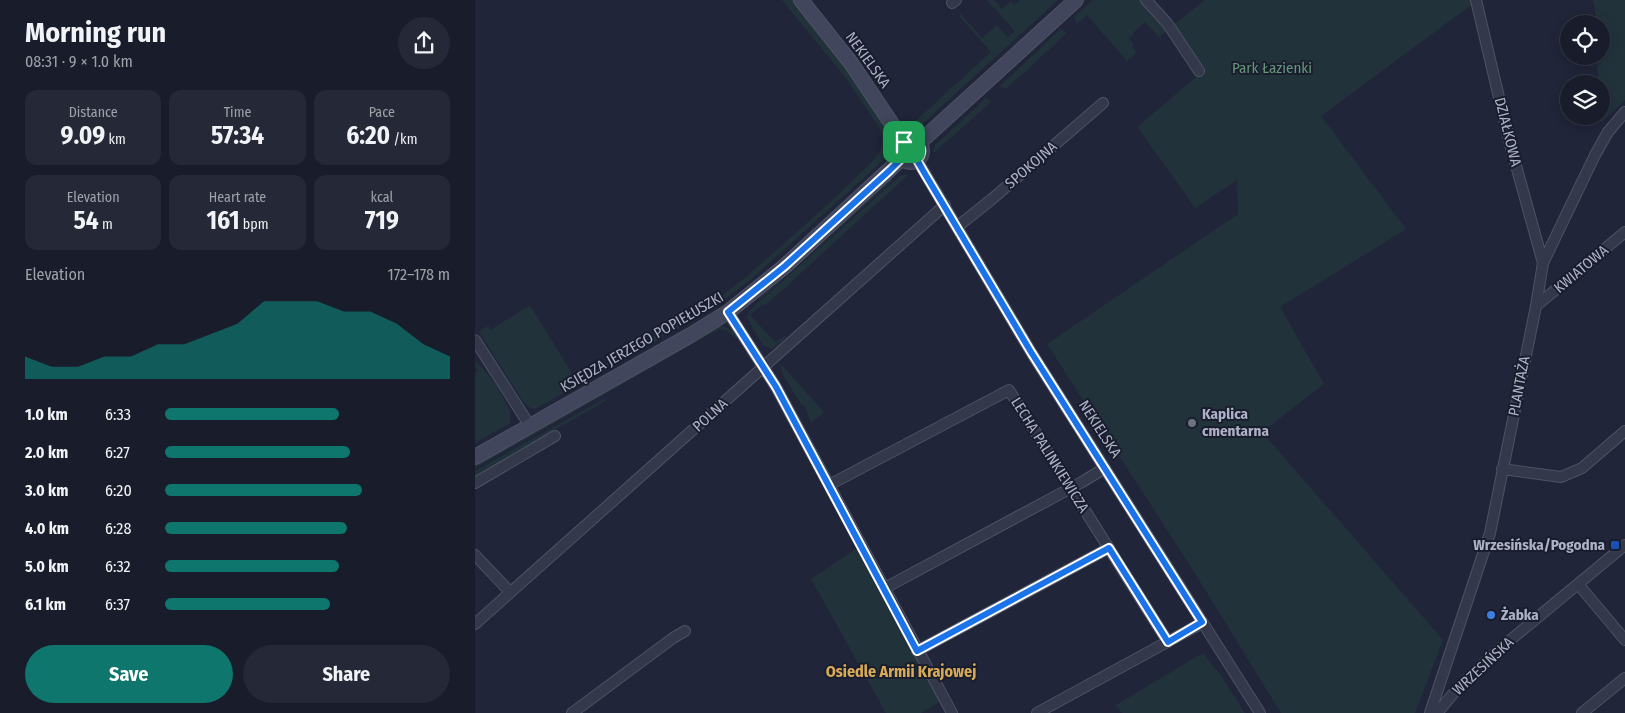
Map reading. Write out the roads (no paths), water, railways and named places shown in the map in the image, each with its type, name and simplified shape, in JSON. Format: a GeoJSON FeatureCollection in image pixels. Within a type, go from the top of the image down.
{"type":"FeatureCollection","features":[{"type":"Feature","properties":{"kind":"street","name":"NEKIELSKA"},"geometry":{"type":"LineString","coordinates":[[801,0],[851,63],[904,142]]}},
{"type":"Feature","properties":{"kind":"street"},"geometry":{"type":"LineString","coordinates":[[919,143],[1076,0]]}},
{"type":"Feature","properties":{"kind":"street"},"geometry":{"type":"LineString","coordinates":[[1146,0],[1167,23],[1199,71]]}},
{"type":"Feature","properties":{"kind":"street","name":"DZIAŁKOWA"},"geometry":{"type":"LineString","coordinates":[[1476,0],[1511,144],[1543,263]]}},
{"type":"Feature","properties":{"kind":"street","name":"SPOKOJNA"},"geometry":{"type":"LineString","coordinates":[[957,227],[993,199],[1103,103]]}},
{"type":"Feature","properties":{"kind":"street","name":"PLANTAŻA"},"geometry":{"type":"LineString","coordinates":[[1429,713],[1490,533],[1543,263],[1595,155],[1608,132],[1625,112]]}},
{"type":"Feature","properties":{"kind":"street"},"geometry":{"type":"LineString","coordinates":[[913,140],[919,143],[922,154],[917,160],[911,162],[902,158],[900,148],[904,142],[913,140]]}},
{"type":"Feature","properties":{"kind":"street","name":"KSIĘDZA JERZEGO POPIEŁUSZKI"},"geometry":{"type":"LineString","coordinates":[[475,457],[728,312],[785,266],[902,158]]}},
{"type":"Feature","properties":{"kind":"street","name":"NEKIELSKA"},"geometry":{"type":"LineString","coordinates":[[917,160],[1031,352],[1260,713]]}},
{"type":"Feature","properties":{"kind":"street","name":"POLNA"},"geometry":{"type":"LineString","coordinates":[[475,624],[945,205]]}},
{"type":"Feature","properties":{"kind":"street","name":"KWIATOWA"},"geometry":{"type":"LineString","coordinates":[[1536,306],[1625,232]]}},
{"type":"Feature","properties":{"kind":"street"},"geometry":{"type":"LineString","coordinates":[[728,312],[776,387],[952,713]]}},
{"type":"Feature","properties":{"kind":"street"},"geometry":{"type":"LineString","coordinates":[[475,340],[530,426]]}},
{"type":"Feature","properties":{"kind":"street","name":"LECHA PALINKIEWICZA"},"geometry":{"type":"LineString","coordinates":[[829,485],[1009,390],[1168,642]]}},
{"type":"Feature","properties":{"kind":"street"},"geometry":{"type":"LineString","coordinates":[[1502,469],[1561,477],[1582,468],[1625,431]]}},
{"type":"Feature","properties":{"kind":"street"},"geometry":{"type":"LineString","coordinates":[[475,483],[555,436]]}},
{"type":"Feature","properties":{"kind":"street"},"geometry":{"type":"LineString","coordinates":[[885,588],[1105,468]]}},
{"type":"Feature","properties":{"kind":"street","name":"WRZESIŃSKA"},"geometry":{"type":"LineString","coordinates":[[1437,713],[1458,688],[1497,651],[1625,545]]}},
{"type":"Feature","properties":{"kind":"street"},"geometry":{"type":"LineString","coordinates":[[917,651],[1109,548]]}},
{"type":"Feature","properties":{"kind":"street"},"geometry":{"type":"LineString","coordinates":[[475,555],[510,592]]}},
{"type":"Feature","properties":{"kind":"street"},"geometry":{"type":"LineString","coordinates":[[1578,584],[1625,640]]}},
{"type":"Feature","properties":{"kind":"street"},"geometry":{"type":"LineString","coordinates":[[1037,713],[1202,622]]}},
{"type":"Feature","properties":{"kind":"street"},"geometry":{"type":"LineString","coordinates":[[572,713],[685,631]]}},
{"type":"Feature","properties":{"kind":"street"},"geometry":{"type":"LineString","coordinates":[[1443,673],[1458,688]]}},
{"type":"Feature","properties":{"kind":"street"},"geometry":{"type":"LineString","coordinates":[[1582,713],[1625,678]]}},
{"type":"Feature","properties":{"kind":"place","name":"Kaplica cmentarna"},"geometry":{"type":"Point","coordinates":[1192,423]}},
{"type":"Feature","properties":{"kind":"place","name":"Wrzesińska/Pogodna"},"geometry":{"type":"Point","coordinates":[1615,545]}},
{"type":"Feature","properties":{"kind":"place","name":"Żabka"},"geometry":{"type":"Point","coordinates":[1491,615]}},
{"type":"Feature","properties":{"kind":"district","name":"Osiedle Armii Krajowej"},"geometry":{"type":"Point","coordinates":[901,671]}},
{"type":"Feature","properties":{"kind":"park label","name":"Park Łazienki"},"geometry":{"type":"Point","coordinates":[1272,68]}}]}
